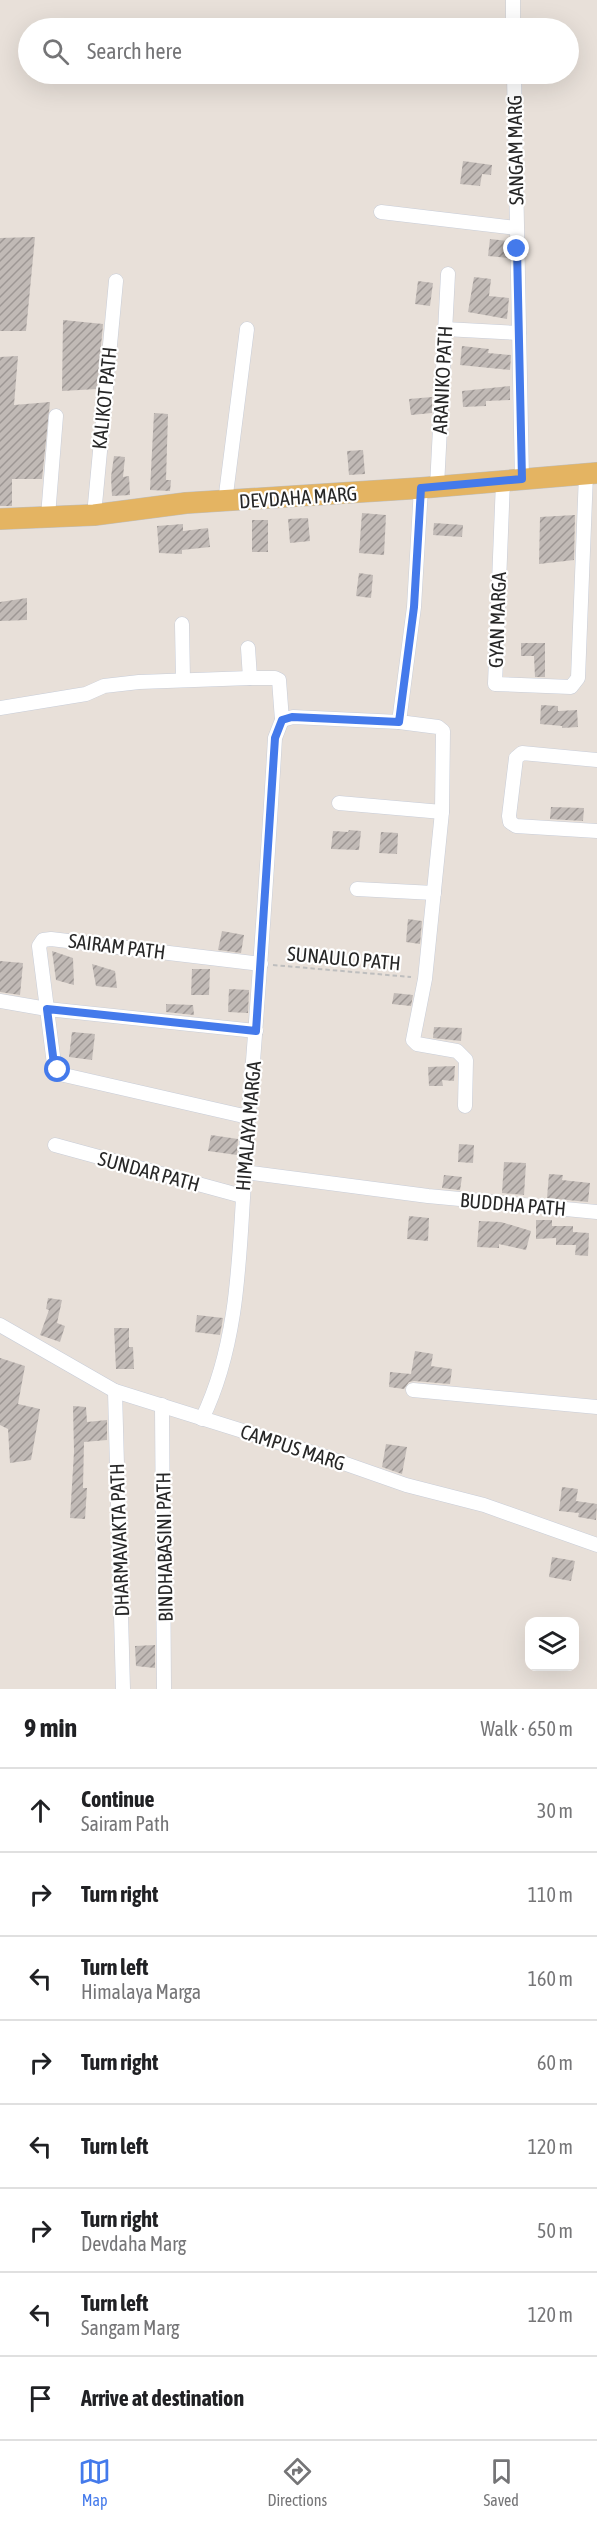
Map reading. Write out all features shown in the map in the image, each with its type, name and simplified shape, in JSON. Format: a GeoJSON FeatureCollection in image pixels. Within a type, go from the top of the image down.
{"type":"FeatureCollection","features":[{"type":"Feature","properties":{"kind":"main road","name":"DEVDAHA MARG"},"geometry":{"type":"LineString","coordinates":[[0,519],[94,515],[186,503],[429,487],[592,473]]}},
{"type":"Feature","properties":{"kind":"street"},"geometry":{"type":"LineString","coordinates":[[513,0],[513,18]]}},
{"type":"Feature","properties":{"kind":"street","name":"SANGAM MARG"},"geometry":{"type":"LineString","coordinates":[[512,480],[519,333],[514,84]]}},
{"type":"Feature","properties":{"kind":"street"},"geometry":{"type":"LineString","coordinates":[[381,212],[516,228]]}},
{"type":"Feature","properties":{"kind":"street","name":"ARANIKO PATH"},"geometry":{"type":"LineString","coordinates":[[399,722],[429,487],[448,274]]}},
{"type":"Feature","properties":{"kind":"street","name":"KALIKOT PATH"},"geometry":{"type":"LineString","coordinates":[[94,515],[116,281]]}},
{"type":"Feature","properties":{"kind":"street"},"geometry":{"type":"LineString","coordinates":[[225,502],[247,329]]}},
{"type":"Feature","properties":{"kind":"street"},"geometry":{"type":"LineString","coordinates":[[444,329],[519,333]]}},
{"type":"Feature","properties":{"kind":"street"},"geometry":{"type":"LineString","coordinates":[[48,516],[56,416]]}},
{"type":"Feature","properties":{"kind":"street","name":"GYAN MARGA"},"geometry":{"type":"LineString","coordinates":[[512,480],[495,684],[571,687],[578,678],[592,473]]}},
{"type":"Feature","properties":{"kind":"street"},"geometry":{"type":"LineString","coordinates":[[182,624],[183,680]]}},
{"type":"Feature","properties":{"kind":"street"},"geometry":{"type":"LineString","coordinates":[[248,648],[250,678]]}},
{"type":"Feature","properties":{"kind":"street","name":"HIMALAYA MARGA"},"geometry":{"type":"LineString","coordinates":[[0,708],[86,694],[104,686],[183,680],[250,678],[279,680],[282,720],[275,738],[261,964],[231,1329],[216,1391],[202,1419]]}},
{"type":"Feature","properties":{"kind":"street"},"geometry":{"type":"LineString","coordinates":[[282,720],[292,717],[399,722],[438,727],[442,731],[442,812],[425,979],[413,1040],[417,1044],[457,1051],[466,1060],[465,1106]]}},
{"type":"Feature","properties":{"kind":"street"},"geometry":{"type":"LineString","coordinates":[[597,760],[532,752],[522,753],[516,758],[509,816],[510,822],[516,826],[597,831]]}},
{"type":"Feature","properties":{"kind":"street"},"geometry":{"type":"LineString","coordinates":[[339,803],[442,812]]}},
{"type":"Feature","properties":{"kind":"street"},"geometry":{"type":"LineString","coordinates":[[357,889],[434,893]]}},
{"type":"Feature","properties":{"kind":"street","name":"SAIRAM PATH"},"geometry":{"type":"LineString","coordinates":[[249,1117],[64,1075],[54,1064],[39,946],[43,940],[51,939],[261,964]]}},
{"type":"Feature","properties":{"kind":"street"},"geometry":{"type":"LineString","coordinates":[[0,1001],[47,1009],[256,1031]]}},
{"type":"Feature","properties":{"kind":"street","name":"SUNDAR PATH"},"geometry":{"type":"LineString","coordinates":[[55,1145],[242,1196]]}},
{"type":"Feature","properties":{"kind":"street","name":"BUDDHA PATH"},"geometry":{"type":"LineString","coordinates":[[244,1172],[428,1196],[597,1212]]}},
{"type":"Feature","properties":{"kind":"street","name":"CAMPUS MARG"},"geometry":{"type":"LineString","coordinates":[[1,1328],[115,1391],[317,1454],[406,1485],[484,1505],[597,1545]]}},
{"type":"Feature","properties":{"kind":"street"},"geometry":{"type":"LineString","coordinates":[[413,1390],[597,1407]]}},
{"type":"Feature","properties":{"kind":"street","name":"DHARMAVAKTA PATH"},"geometry":{"type":"LineString","coordinates":[[115,1391],[123,1689]]}},
{"type":"Feature","properties":{"kind":"street","name":"BINDHABASINI PATH"},"geometry":{"type":"LineString","coordinates":[[162,1405],[164,1689]]}},
{"type":"Feature","properties":{"kind":"path","name":"SUNAULO PATH"},"geometry":{"type":"LineString","coordinates":[[261,964],[425,979]]}},
{"type":"Feature","properties":{"kind":"building"},"geometry":{"type":"Polygon","coordinates":[[[463,161],[492,165],[491,175],[482,174],[480,186],[460,184],[463,161]]]}},
{"type":"Feature","properties":{"kind":"building"},"geometry":{"type":"Polygon","coordinates":[[[35,237],[26,331],[0,331],[0,238],[35,237]]]}},
{"type":"Feature","properties":{"kind":"building"},"geometry":{"type":"Polygon","coordinates":[[[490,239],[508,241],[509,258],[488,256],[490,239]]]}},
{"type":"Feature","properties":{"kind":"building"},"geometry":{"type":"Polygon","coordinates":[[[474,277],[491,279],[489,296],[509,298],[507,319],[468,312],[474,277]]]}},
{"type":"Feature","properties":{"kind":"building"},"geometry":{"type":"Polygon","coordinates":[[[418,281],[433,283],[430,306],[415,304],[418,281]]]}},
{"type":"Feature","properties":{"kind":"building"},"geometry":{"type":"Polygon","coordinates":[[[63,320],[103,324],[97,389],[62,391],[63,320]]]}},
{"type":"Feature","properties":{"kind":"building"},"geometry":{"type":"Polygon","coordinates":[[[462,346],[489,349],[488,353],[511,355],[510,370],[460,365],[462,346]]]}},
{"type":"Feature","properties":{"kind":"building"},"geometry":{"type":"Polygon","coordinates":[[[18,356],[14,405],[50,402],[42,479],[12,479],[12,506],[0,506],[0,357],[18,356]]]}},
{"type":"Feature","properties":{"kind":"building"},"geometry":{"type":"Polygon","coordinates":[[[510,386],[510,400],[486,401],[486,406],[463,407],[462,391],[510,386]]]}},
{"type":"Feature","properties":{"kind":"building"},"geometry":{"type":"Polygon","coordinates":[[[432,397],[432,413],[411,415],[409,399],[432,397]]]}},
{"type":"Feature","properties":{"kind":"building"},"geometry":{"type":"Polygon","coordinates":[[[154,413],[168,414],[166,480],[171,480],[170,491],[150,490],[154,413]]]}},
{"type":"Feature","properties":{"kind":"building"},"geometry":{"type":"Polygon","coordinates":[[[363,450],[365,474],[349,475],[347,451],[363,450]]]}},
{"type":"Feature","properties":{"kind":"building"},"geometry":{"type":"Polygon","coordinates":[[[114,456],[125,457],[123,477],[129,476],[130,495],[112,496],[111,477],[114,456]]]}},
{"type":"Feature","properties":{"kind":"building"},"geometry":{"type":"Polygon","coordinates":[[[362,513],[386,515],[384,555],[359,553],[362,513]]]}},
{"type":"Feature","properties":{"kind":"building"},"geometry":{"type":"Polygon","coordinates":[[[575,515],[574,560],[539,564],[540,517],[575,515]]]}},
{"type":"Feature","properties":{"kind":"building"},"geometry":{"type":"Polygon","coordinates":[[[308,518],[310,541],[290,543],[288,519],[308,518]]]}},
{"type":"Feature","properties":{"kind":"building"},"geometry":{"type":"Polygon","coordinates":[[[252,520],[268,520],[268,552],[252,552],[252,520]]]}},
{"type":"Feature","properties":{"kind":"building"},"geometry":{"type":"Polygon","coordinates":[[[434,523],[463,525],[462,537],[433,535],[434,523]]]}},
{"type":"Feature","properties":{"kind":"building"},"geometry":{"type":"Polygon","coordinates":[[[183,524],[183,531],[208,528],[210,547],[182,550],[182,554],[159,553],[157,526],[183,524]]]}},
{"type":"Feature","properties":{"kind":"building"},"geometry":{"type":"Polygon","coordinates":[[[359,573],[373,575],[371,598],[356,596],[359,573]]]}},
{"type":"Feature","properties":{"kind":"building"},"geometry":{"type":"Polygon","coordinates":[[[27,598],[27,620],[0,621],[0,602],[27,598]]]}},
{"type":"Feature","properties":{"kind":"building"},"geometry":{"type":"Polygon","coordinates":[[[521,643],[545,643],[545,677],[535,677],[534,656],[521,656],[521,643]]]}},
{"type":"Feature","properties":{"kind":"building"},"geometry":{"type":"Polygon","coordinates":[[[541,705],[558,706],[558,711],[577,710],[578,727],[562,728],[562,726],[540,724],[541,705]]]}},
{"type":"Feature","properties":{"kind":"building"},"geometry":{"type":"Polygon","coordinates":[[[551,807],[584,808],[583,821],[550,819],[551,807]]]}},
{"type":"Feature","properties":{"kind":"building"},"geometry":{"type":"Polygon","coordinates":[[[349,830],[361,831],[359,850],[331,849],[333,831],[348,832],[349,830]]]}},
{"type":"Feature","properties":{"kind":"building"},"geometry":{"type":"Polygon","coordinates":[[[381,832],[398,833],[397,854],[379,853],[381,832]]]}},
{"type":"Feature","properties":{"kind":"building"},"geometry":{"type":"Polygon","coordinates":[[[408,919],[422,921],[420,944],[406,942],[408,919]]]}},
{"type":"Feature","properties":{"kind":"building"},"geometry":{"type":"Polygon","coordinates":[[[222,931],[244,935],[241,953],[218,950],[222,931]]]}},
{"type":"Feature","properties":{"kind":"building"},"geometry":{"type":"Polygon","coordinates":[[[52,951],[73,958],[74,985],[56,980],[52,951]]]}},
{"type":"Feature","properties":{"kind":"building"},"geometry":{"type":"Polygon","coordinates":[[[0,961],[23,963],[20,995],[0,992],[0,961]]]}},
{"type":"Feature","properties":{"kind":"building"},"geometry":{"type":"Polygon","coordinates":[[[92,964],[115,971],[117,988],[96,986],[92,964]]]}},
{"type":"Feature","properties":{"kind":"building"},"geometry":{"type":"Polygon","coordinates":[[[192,969],[210,969],[209,995],[191,995],[192,969]]]}},
{"type":"Feature","properties":{"kind":"building"},"geometry":{"type":"Polygon","coordinates":[[[229,989],[249,990],[248,1013],[228,1012],[229,989]]]}},
{"type":"Feature","properties":{"kind":"building"},"geometry":{"type":"Polygon","coordinates":[[[394,993],[413,995],[411,1006],[392,1004],[394,993]]]}},
{"type":"Feature","properties":{"kind":"building"},"geometry":{"type":"Polygon","coordinates":[[[166,1004],[193,1005],[194,1015],[166,1012],[166,1004]]]}},
{"type":"Feature","properties":{"kind":"building"},"geometry":{"type":"Polygon","coordinates":[[[434,1027],[462,1028],[461,1041],[433,1038],[434,1027]]]}},
{"type":"Feature","properties":{"kind":"building"},"geometry":{"type":"Polygon","coordinates":[[[72,1032],[95,1034],[92,1060],[69,1057],[72,1032]]]}},
{"type":"Feature","properties":{"kind":"building"},"geometry":{"type":"Polygon","coordinates":[[[455,1066],[454,1081],[442,1080],[443,1086],[429,1086],[428,1067],[455,1066]]]}},
{"type":"Feature","properties":{"kind":"building"},"geometry":{"type":"Polygon","coordinates":[[[211,1135],[238,1139],[237,1155],[208,1151],[211,1135]]]}},
{"type":"Feature","properties":{"kind":"building"},"geometry":{"type":"Polygon","coordinates":[[[459,1144],[474,1145],[473,1163],[458,1162],[459,1144]]]}},
{"type":"Feature","properties":{"kind":"building"},"geometry":{"type":"Polygon","coordinates":[[[504,1162],[526,1163],[524,1195],[502,1193],[504,1162]]]}},
{"type":"Feature","properties":{"kind":"building"},"geometry":{"type":"Polygon","coordinates":[[[549,1174],[563,1175],[562,1180],[590,1183],[588,1202],[547,1198],[549,1174]]]}},
{"type":"Feature","properties":{"kind":"building"},"geometry":{"type":"Polygon","coordinates":[[[444,1175],[462,1177],[460,1190],[442,1188],[444,1175]]]}},
{"type":"Feature","properties":{"kind":"building"},"geometry":{"type":"Polygon","coordinates":[[[409,1216],[429,1218],[428,1241],[407,1239],[409,1216]]]}},
{"type":"Feature","properties":{"kind":"building"},"geometry":{"type":"Polygon","coordinates":[[[536,1220],[552,1220],[552,1226],[573,1226],[573,1232],[589,1233],[588,1256],[575,1255],[576,1245],[556,1245],[556,1238],[536,1239],[536,1220]]]}},
{"type":"Feature","properties":{"kind":"building"},"geometry":{"type":"Polygon","coordinates":[[[479,1221],[501,1222],[531,1231],[526,1250],[499,1244],[499,1248],[477,1247],[479,1221]]]}},
{"type":"Feature","properties":{"kind":"building"},"geometry":{"type":"Polygon","coordinates":[[[48,1298],[62,1300],[57,1323],[65,1326],[60,1342],[40,1335],[49,1310],[46,1309],[48,1298]]]}},
{"type":"Feature","properties":{"kind":"building"},"geometry":{"type":"Polygon","coordinates":[[[197,1315],[223,1318],[220,1335],[195,1332],[197,1315]]]}},
{"type":"Feature","properties":{"kind":"building"},"geometry":{"type":"Polygon","coordinates":[[[114,1328],[129,1328],[129,1347],[133,1347],[134,1369],[116,1369],[114,1328]]]}},
{"type":"Feature","properties":{"kind":"building"},"geometry":{"type":"Polygon","coordinates":[[[415,1351],[433,1354],[431,1366],[452,1369],[450,1384],[414,1381],[409,1382],[404,1389],[389,1387],[390,1372],[411,1374],[415,1351]]]}},
{"type":"Feature","properties":{"kind":"building"},"geometry":{"type":"Polygon","coordinates":[[[0,1358],[25,1366],[18,1404],[40,1409],[31,1460],[10,1463],[8,1429],[0,1425],[0,1358]]]}},
{"type":"Feature","properties":{"kind":"building"},"geometry":{"type":"Polygon","coordinates":[[[73,1406],[86,1407],[87,1422],[107,1420],[107,1440],[84,1442],[83,1488],[87,1488],[85,1519],[70,1518],[74,1452],[73,1406]]]}},
{"type":"Feature","properties":{"kind":"building"},"geometry":{"type":"Polygon","coordinates":[[[386,1444],[407,1447],[402,1474],[382,1467],[386,1444]]]}},
{"type":"Feature","properties":{"kind":"building"},"geometry":{"type":"Polygon","coordinates":[[[562,1487],[578,1489],[576,1501],[597,1504],[596,1520],[578,1517],[579,1513],[559,1511],[562,1487]]]}},
{"type":"Feature","properties":{"kind":"building"},"geometry":{"type":"Polygon","coordinates":[[[552,1557],[575,1561],[571,1581],[549,1577],[552,1557]]]}},
{"type":"Feature","properties":{"kind":"building"},"geometry":{"type":"Polygon","coordinates":[[[155,1645],[155,1668],[136,1666],[135,1646],[155,1645]]]}},
{"type":"Feature","properties":{"kind":"route"},"geometry":{"type":"LineString","coordinates":[[58,1070],[54,1064],[47,1009],[256,1031],[275,738],[278,726],[282,720],[292,717],[399,722],[414,607],[421,488],[522,479],[517,249]]}}]}
